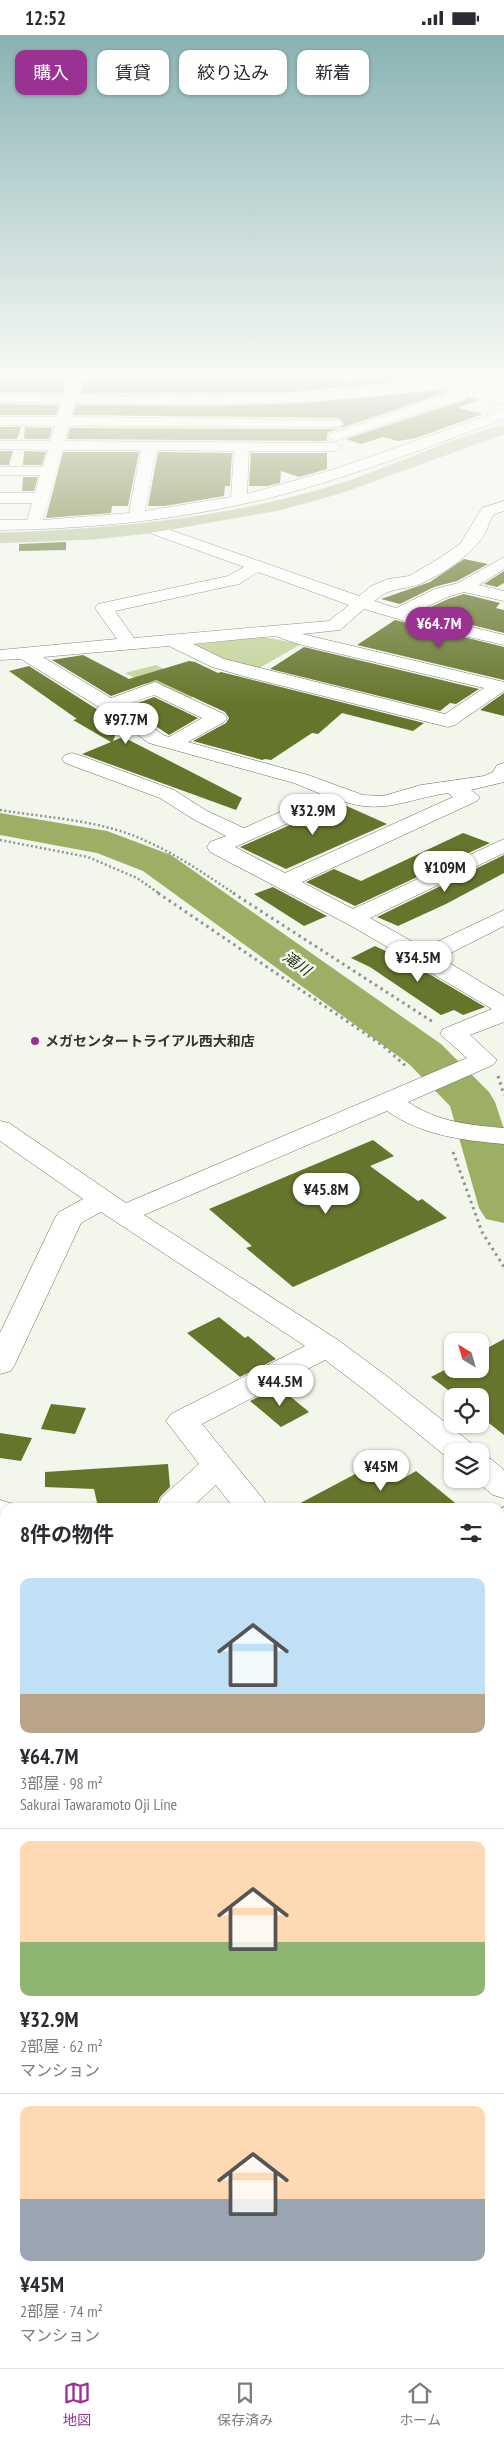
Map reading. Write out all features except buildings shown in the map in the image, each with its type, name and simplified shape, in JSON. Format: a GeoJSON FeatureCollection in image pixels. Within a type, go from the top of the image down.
{"type":"FeatureCollection","features":[{"type":"Feature","properties":{"kind":"main road"},"geometry":{"type":"LineString","coordinates":[[0,538],[96,534],[150,528],[271,507],[345,487]]}},
{"type":"Feature","properties":{"kind":"street"},"geometry":{"type":"LineString","coordinates":[[34,525],[45,487]]}},
{"type":"Feature","properties":{"kind":"street"},"geometry":{"type":"LineString","coordinates":[[136,517],[142,487]]}},
{"type":"Feature","properties":{"kind":"street"},"geometry":{"type":"LineString","coordinates":[[239,500],[240,487]]}},
{"type":"Feature","properties":{"kind":"street"},"geometry":{"type":"LineString","coordinates":[[0,525],[34,525],[136,517],[239,500],[287,487]]}},
{"type":"Feature","properties":{"kind":"street"},"geometry":{"type":"LineString","coordinates":[[0,498],[42,498]]}},
{"type":"Feature","properties":{"kind":"street"},"geometry":{"type":"LineString","coordinates":[[0,655],[334,626],[377,590],[394,583],[414,580],[444,563],[466,547],[477,533],[488,511],[504,506]]}},
{"type":"Feature","properties":{"kind":"street"},"geometry":{"type":"LineString","coordinates":[[150,528],[361,603],[397,614],[504,640]]}},
{"type":"Feature","properties":{"kind":"street"},"geometry":{"type":"LineString","coordinates":[[397,614],[441,593],[464,587],[504,562]]}},
{"type":"Feature","properties":{"kind":"street"},"geometry":{"type":"LineString","coordinates":[[130,645],[104,608],[234,580],[257,566]]}},
{"type":"Feature","properties":{"kind":"street"},"geometry":{"type":"LineString","coordinates":[[464,587],[504,596]]}},
{"type":"Feature","properties":{"kind":"street"},"geometry":{"type":"LineString","coordinates":[[172,640],[218,663],[250,673],[448,721],[499,687],[298,639],[275,630]]}},
{"type":"Feature","properties":{"kind":"street"},"geometry":{"type":"LineString","coordinates":[[24,653],[109,705],[156,739],[301,779],[360,801],[384,802],[421,791],[489,781],[503,774]]}},
{"type":"Feature","properties":{"kind":"street"},"geometry":{"type":"LineString","coordinates":[[109,705],[155,688],[217,718],[170,744]]}},
{"type":"Feature","properties":{"kind":"street"},"geometry":{"type":"LineString","coordinates":[[72,759],[167,794],[200,815],[244,836]]}},
{"type":"Feature","properties":{"kind":"street"},"geometry":{"type":"LineString","coordinates":[[285,881],[470,797],[449,787]]}},
{"type":"Feature","properties":{"kind":"street"},"geometry":{"type":"LineString","coordinates":[[337,794],[218,847],[354,917],[425,957],[504,1006]]}},
{"type":"Feature","properties":{"kind":"street"},"geometry":{"type":"LineString","coordinates":[[354,917],[504,845]]}},
{"type":"Feature","properties":{"kind":"street"},"geometry":{"type":"LineString","coordinates":[[425,957],[504,917]]}},
{"type":"Feature","properties":{"kind":"street"},"geometry":{"type":"LineString","coordinates":[[452,1034],[504,1013]]}},
{"type":"Feature","properties":{"kind":"street"},"geometry":{"type":"LineString","coordinates":[[0,1364],[69,1218],[113,1207],[389,1101],[484,1060],[467,1044],[452,1034]]}},
{"type":"Feature","properties":{"kind":"street"},"geometry":{"type":"LineString","coordinates":[[389,1101],[410,1116],[426,1124],[446,1130],[504,1136]]}},
{"type":"Feature","properties":{"kind":"street"},"geometry":{"type":"LineString","coordinates":[[0,1129],[113,1207],[327,1347],[450,1443]]}},
{"type":"Feature","properties":{"kind":"street"},"geometry":{"type":"LineString","coordinates":[[247,1503],[182,1421],[327,1347]]}},
{"type":"Feature","properties":{"kind":"street"},"geometry":{"type":"LineString","coordinates":[[176,1503],[216,1466]]}},
{"type":"Feature","properties":{"kind":"street"},"geometry":{"type":"LineString","coordinates":[[489,1474],[504,1487]]}},
{"type":"Feature","properties":{"kind":"path"},"geometry":{"type":"LineString","coordinates":[[0,810],[109,828],[154,845],[180,858],[452,1034]]}},
{"type":"Feature","properties":{"kind":"path"},"geometry":{"type":"LineString","coordinates":[[0,840],[88,857],[137,878],[382,1045],[424,1085]]}},
{"type":"Feature","properties":{"kind":"path"},"geometry":{"type":"LineString","coordinates":[[446,1130],[482,1232],[504,1267]]}},
{"type":"Feature","properties":{"kind":"green space"},"geometry":{"type":"Polygon","coordinates":[[[258,636],[301,644],[256,670],[224,660],[193,646],[198,642],[258,636]]]}},
{"type":"Feature","properties":{"kind":"green space"},"geometry":{"type":"Polygon","coordinates":[[[156,665],[175,675],[216,689],[188,699],[150,686],[125,673],[156,665]]]}},
{"type":"Feature","properties":{"kind":"waterway","name":"滝川"},"geometry":{"type":"LineString","coordinates":[[0,824],[107,843],[157,863],[425,1054],[472,1102],[504,1208]]}},
{"type":"Feature","properties":{"kind":"place","name":"メガセンタートライアル西大和店"},"geometry":{"type":"Point","coordinates":[35,1041]}}]}
